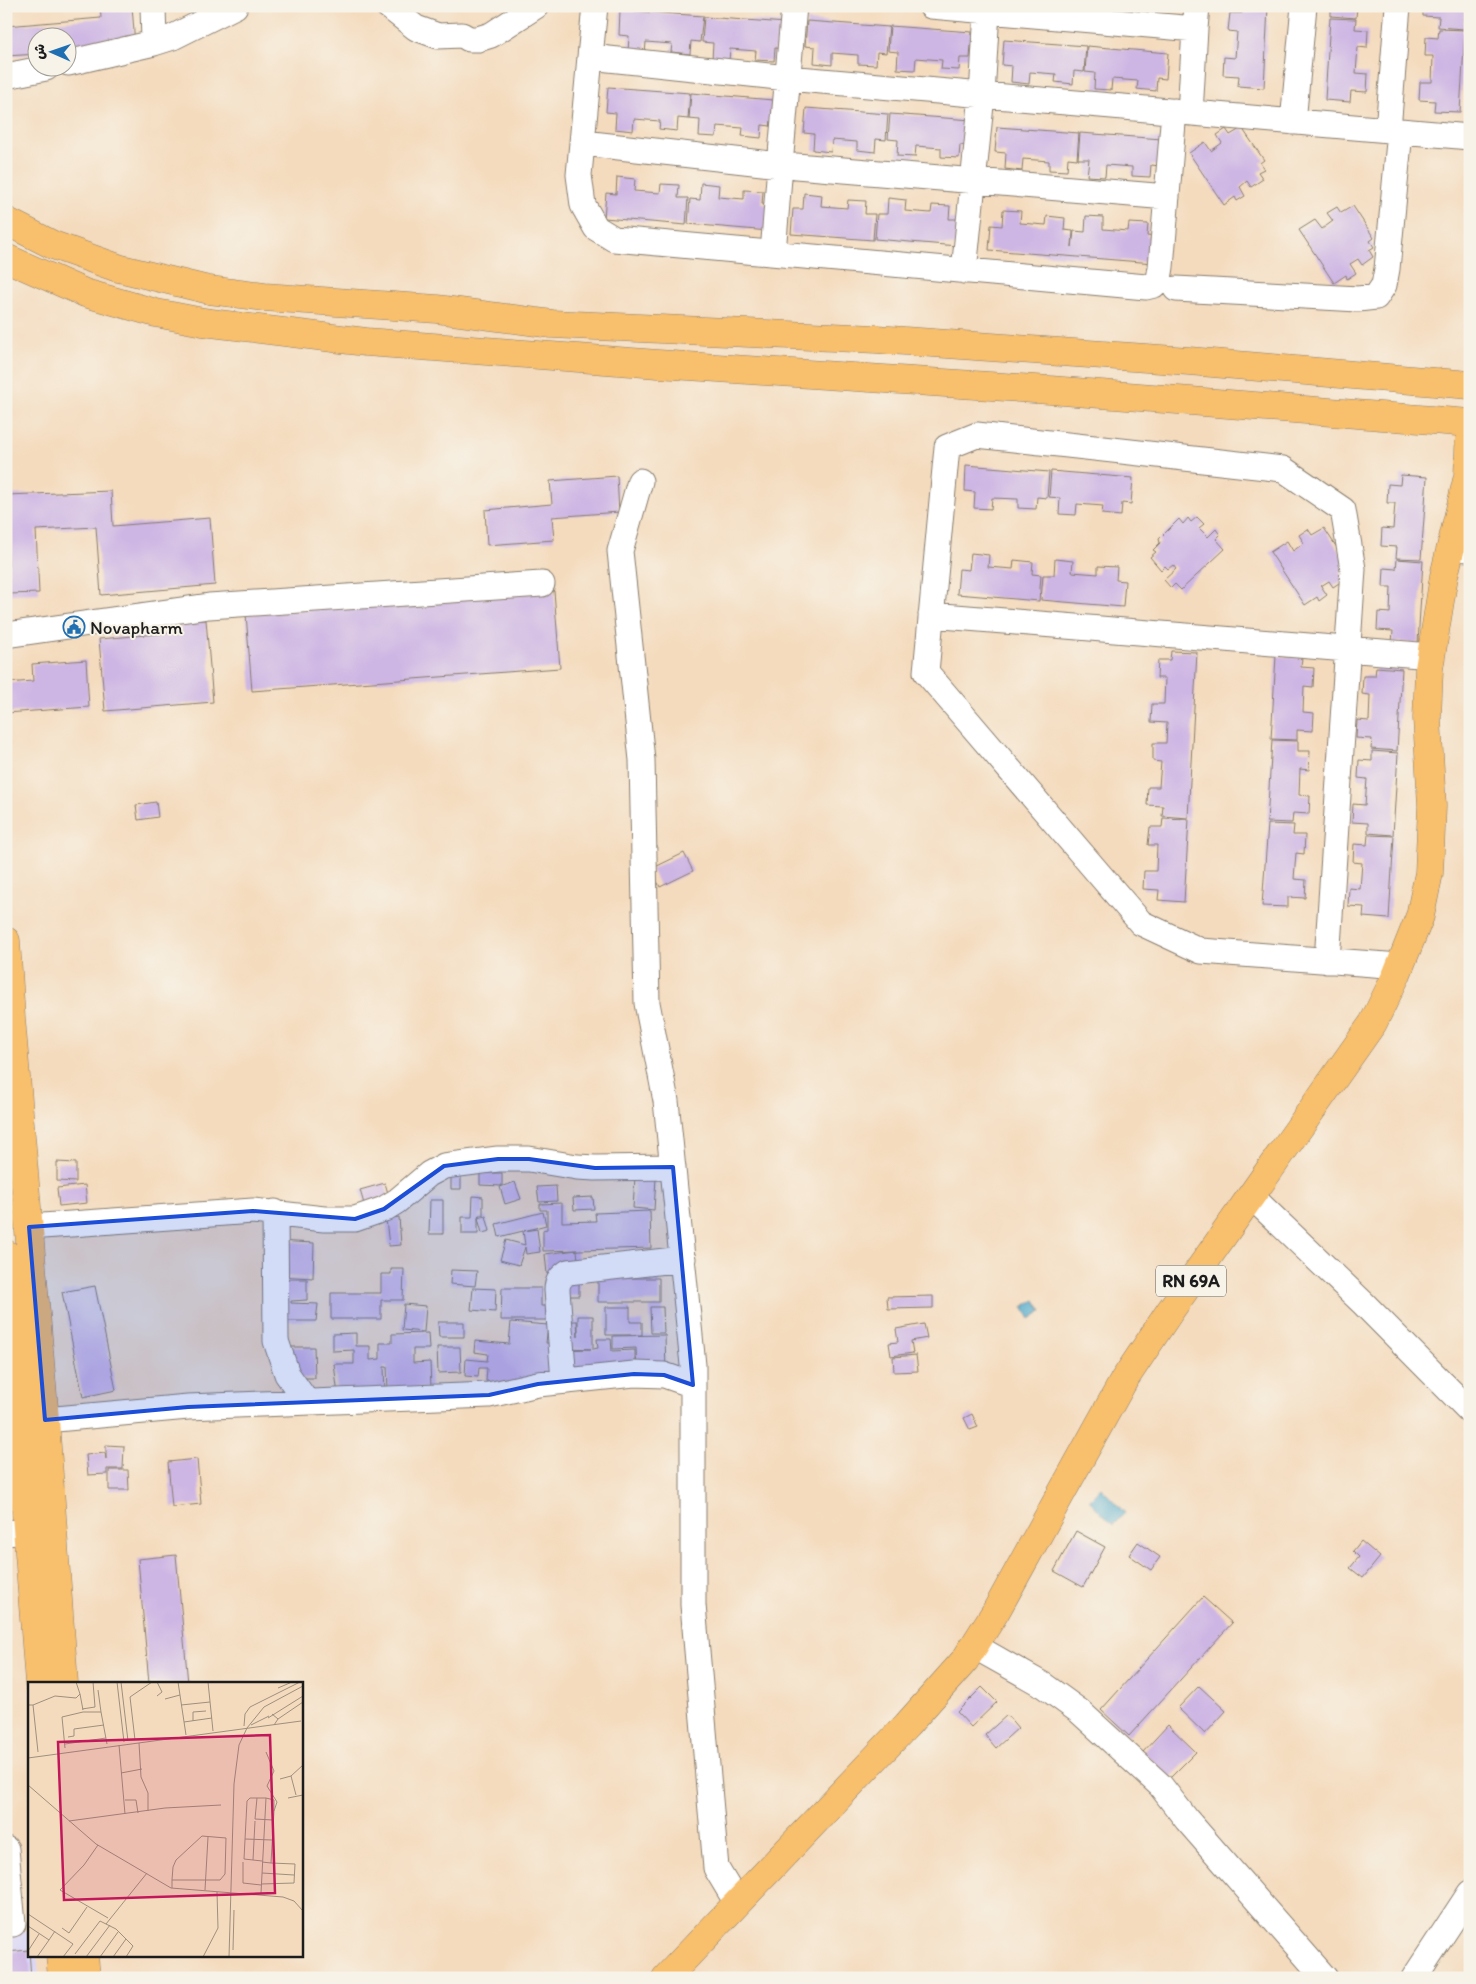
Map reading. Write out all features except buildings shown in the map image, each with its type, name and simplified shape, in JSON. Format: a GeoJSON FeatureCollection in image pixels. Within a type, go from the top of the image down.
{"type":"FeatureCollection","features":[{"type":"Feature","properties":{"kind":"main road"},"geometry":{"type":"LineString","coordinates":[[6,220],[77,256],[209,290],[264,297],[437,308],[552,324],[886,340],[1198,362],[1470,385]]}},
{"type":"Feature","properties":{"kind":"main road"},"geometry":{"type":"LineString","coordinates":[[6,258],[85,293],[156,313],[203,322],[366,342],[658,364],[1050,390],[1470,423]]}},
{"type":"Feature","properties":{"kind":"main road","name":"RN 69A"},"geometry":{"type":"LineString","coordinates":[[666,1978],[907,1725],[965,1660],[996,1611],[1124,1380],[1170,1311],[1373,1023],[1400,966],[1420,916],[1429,873],[1432,806],[1427,718],[1429,669],[1444,576],[1460,549],[1468,476],[1470,427]]}},
{"type":"Feature","properties":{"kind":"main road"},"geometry":{"type":"LineString","coordinates":[[6,941],[45,1420],[64,1682]]}},
{"type":"Feature","properties":{"kind":"main road"},"geometry":{"type":"LineString","coordinates":[[7,1262],[17,1532],[39,1682]]}},
{"type":"Feature","properties":{"kind":"main road"},"geometry":{"type":"LineString","coordinates":[[60,1956],[62,1978]]}},
{"type":"Feature","properties":{"kind":"main road"},"geometry":{"type":"LineString","coordinates":[[84,1956],[86,1978]]}},
{"type":"Feature","properties":{"kind":"street"},"geometry":{"type":"LineString","coordinates":[[153,6],[154,43]]}},
{"type":"Feature","properties":{"kind":"street"},"geometry":{"type":"LineString","coordinates":[[78,61],[173,37],[235,6]]}},
{"type":"Feature","properties":{"kind":"street"},"geometry":{"type":"LineString","coordinates":[[388,6],[416,28],[438,36],[462,35],[469,39],[478,40],[491,35],[536,6]]}},
{"type":"Feature","properties":{"kind":"street"},"geometry":{"type":"LineString","coordinates":[[595,6],[579,175],[583,205],[596,228],[614,239],[1146,287],[1154,286],[1159,279],[1161,267],[1167,197],[1196,18],[988,11],[931,6]]}},
{"type":"Feature","properties":{"kind":"street"},"geometry":{"type":"LineString","coordinates":[[773,253],[788,166],[787,78],[794,6]]}},
{"type":"Feature","properties":{"kind":"street"},"geometry":{"type":"LineString","coordinates":[[1293,122],[1304,6]]}},
{"type":"Feature","properties":{"kind":"street"},"geometry":{"type":"LineString","coordinates":[[1176,289],[1358,299],[1376,297],[1384,285],[1387,269],[1398,6]]}},
{"type":"Feature","properties":{"kind":"street"},"geometry":{"type":"LineString","coordinates":[[964,270],[982,95],[988,11]]}},
{"type":"Feature","properties":{"kind":"street"},"geometry":{"type":"LineString","coordinates":[[590,56],[787,78],[1470,137]]}},
{"type":"Feature","properties":{"kind":"street"},"geometry":{"type":"LineString","coordinates":[[6,76],[28,72]]}},
{"type":"Feature","properties":{"kind":"street"},"geometry":{"type":"LineString","coordinates":[[583,143],[788,166],[1167,197]]}},
{"type":"Feature","properties":{"kind":"street"},"geometry":{"type":"LineString","coordinates":[[1327,961],[1353,569],[1343,510],[1283,469],[977,435],[947,447],[926,672],[1141,923],[1201,951],[1327,961],[1400,966]]}},
{"type":"Feature","properties":{"kind":"street"},"geometry":{"type":"LineString","coordinates":[[640,481],[620,551],[642,760],[648,1003],[666,1101],[693,1365],[693,1605],[716,1868],[737,1903]]}},
{"type":"Feature","properties":{"kind":"street"},"geometry":{"type":"LineString","coordinates":[[6,634],[209,606],[542,584]]}},
{"type":"Feature","properties":{"kind":"street"},"geometry":{"type":"LineString","coordinates":[[931,614],[1431,656]]}},
{"type":"Feature","properties":{"kind":"street"},"geometry":{"type":"LineString","coordinates":[[29,1227],[253,1211],[324,1219],[355,1219],[384,1209],[397,1201],[429,1174],[444,1166],[498,1159],[529,1159],[595,1168],[674,1167]]}},
{"type":"Feature","properties":{"kind":"street"},"geometry":{"type":"LineString","coordinates":[[1251,1196],[1363,1303],[1470,1411]]}},
{"type":"Feature","properties":{"kind":"street"},"geometry":{"type":"LineString","coordinates":[[275,1212],[276,1342],[286,1374],[306,1402]]}},
{"type":"Feature","properties":{"kind":"street"},"geometry":{"type":"LineString","coordinates":[[564,1381],[556,1290],[559,1280],[563,1275],[568,1272],[682,1259]]}},
{"type":"Feature","properties":{"kind":"street"},"geometry":{"type":"LineString","coordinates":[[45,1420],[188,1408],[489,1395],[538,1384],[649,1374],[664,1375],[693,1385]]}},
{"type":"Feature","properties":{"kind":"street"},"geometry":{"type":"LineString","coordinates":[[974,1646],[1043,1685],[1079,1711],[1160,1784],[1187,1820],[1325,1978]]}},
{"type":"Feature","properties":{"kind":"street"},"geometry":{"type":"LineString","coordinates":[[6,1849],[16,1923]]}},
{"type":"Feature","properties":{"kind":"street"},"geometry":{"type":"LineString","coordinates":[[1414,1978],[1470,1893]]}},
{"type":"Feature","properties":{"kind":"highlighted area"},"geometry":{"type":"Polygon","coordinates":[[[498,1159],[529,1159],[595,1168],[673,1167],[693,1385],[664,1375],[634,1374],[538,1384],[489,1395],[188,1407],[45,1420],[29,1227],[253,1211],[355,1219],[384,1209],[444,1166],[498,1159]]]}},
{"type":"Feature","properties":{"kind":"shaded area"},"geometry":{"type":"Polygon","coordinates":[[[28,1931],[28,1956],[37,1956],[39,1978],[6,1978],[6,1932],[28,1931]]]}},
{"type":"Feature","properties":{"kind":"water"},"geometry":{"type":"Polygon","coordinates":[[[1035,1300],[1042,1311],[1030,1319],[1023,1307],[1035,1300]]]}},
{"type":"Feature","properties":{"kind":"water"},"geometry":{"type":"Polygon","coordinates":[[[1101,1488],[1125,1513],[1113,1525],[1089,1500],[1101,1488]]]}},
{"type":"Feature","properties":{"kind":"place","name":"Novapharm"},"geometry":{"type":"Point","coordinates":[74,627]}}]}
